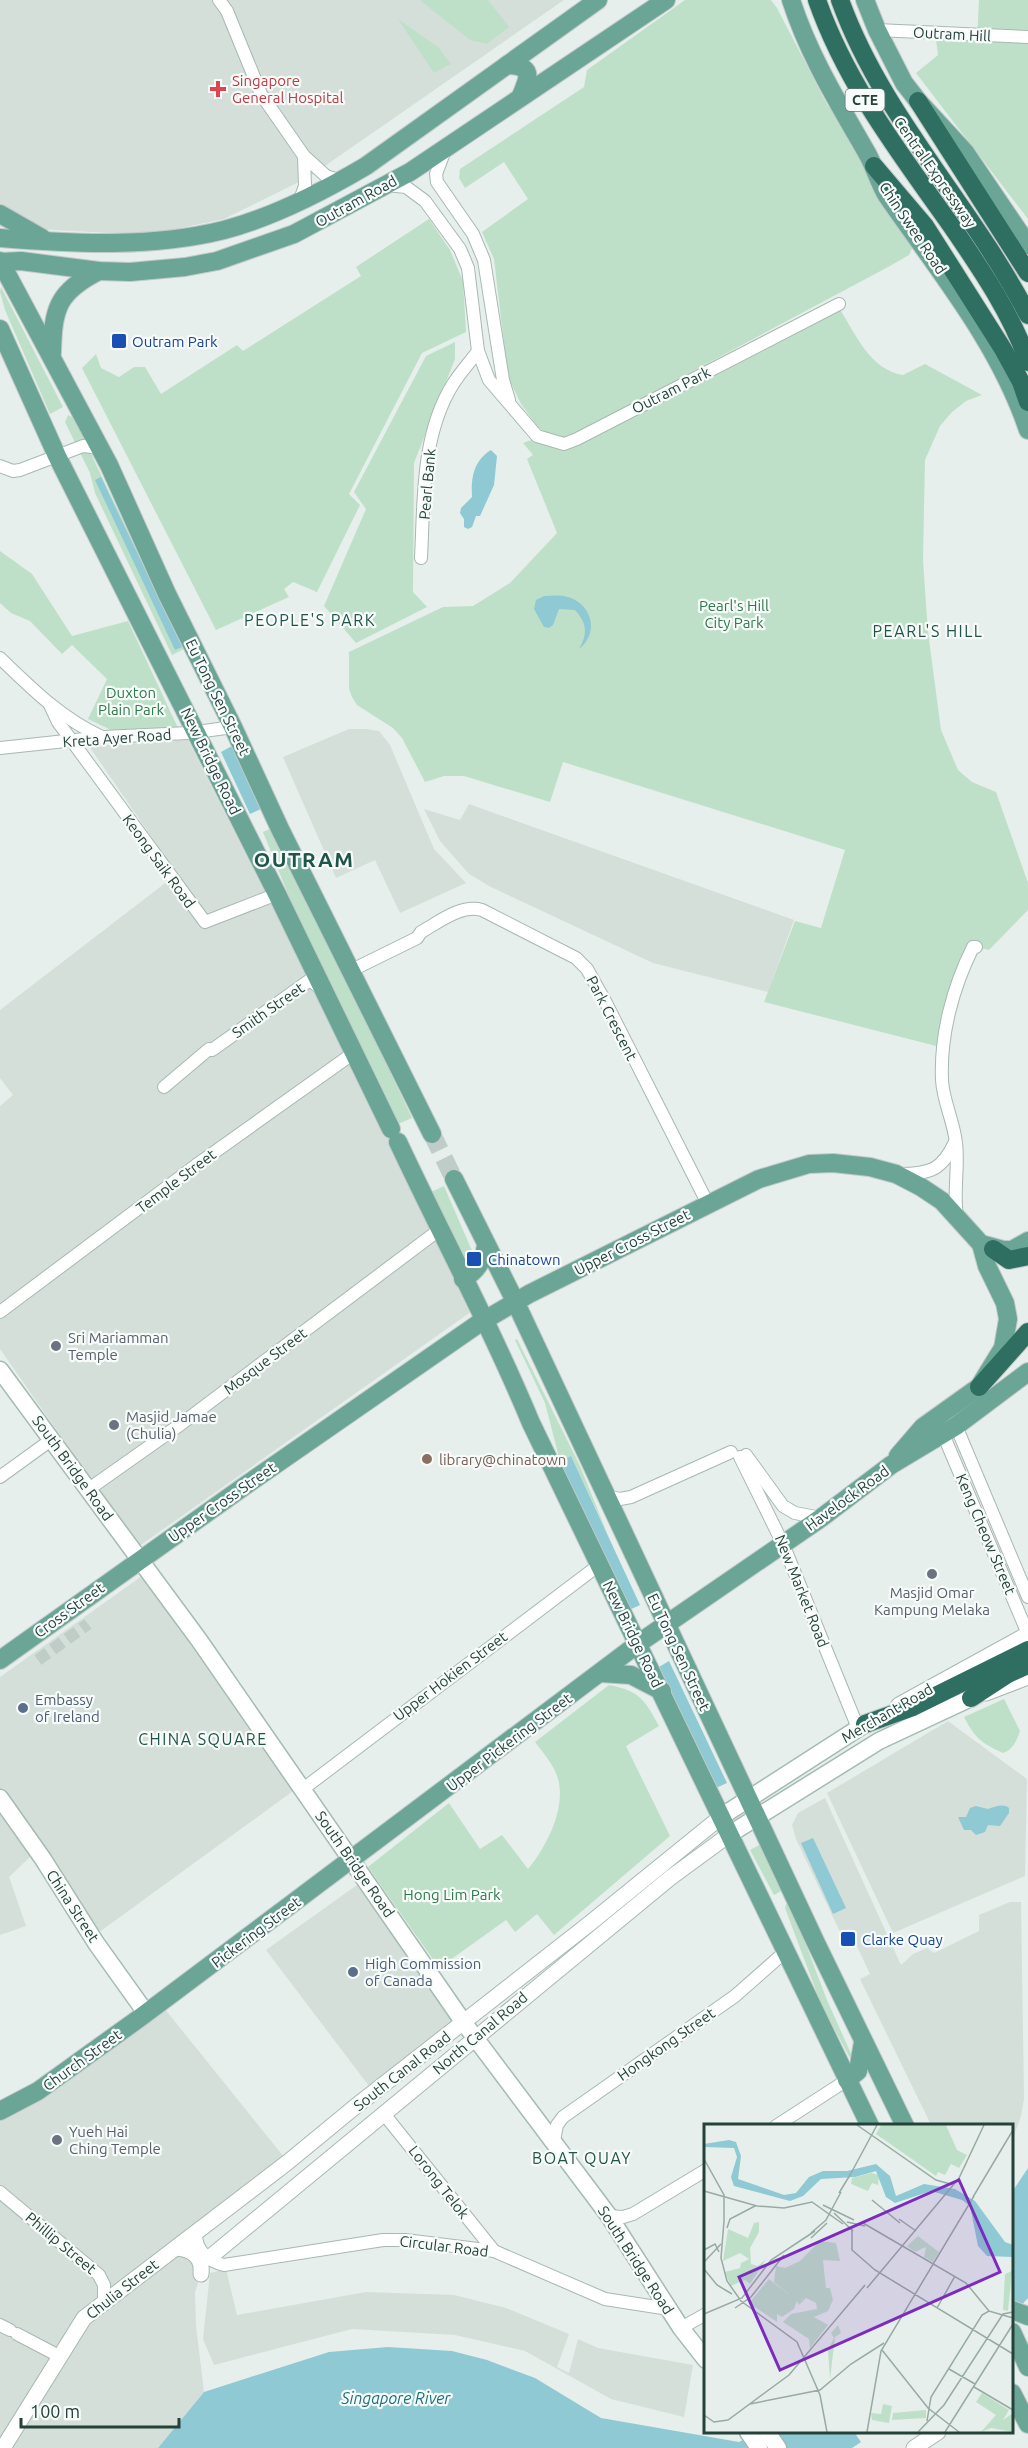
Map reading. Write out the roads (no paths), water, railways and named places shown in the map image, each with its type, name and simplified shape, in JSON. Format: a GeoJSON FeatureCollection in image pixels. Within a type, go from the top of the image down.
{"type":"FeatureCollection","features":[{"type":"Feature","properties":{"kind":"highway","name":"Central Expressway"},"geometry":{"type":"LineString","coordinates":[[817,0],[829,33],[848,73],[885,133],[988,248],[1028,315]]}},
{"type":"Feature","properties":{"kind":"highway","name":"Central Expressway"},"geometry":{"type":"LineString","coordinates":[[840,0],[867,63],[903,123],[973,257],[1004,309],[1028,362]]}},
{"type":"Feature","properties":{"kind":"highway"},"geometry":{"type":"LineString","coordinates":[[918,101],[1028,273]]}},
{"type":"Feature","properties":{"kind":"highway"},"geometry":{"type":"LineString","coordinates":[[874,166],[925,226],[1003,349],[1021,382],[1028,402]]}},
{"type":"Feature","properties":{"kind":"highway"},"geometry":{"type":"LineString","coordinates":[[987,1246],[1009,1260],[1028,1256]]}},
{"type":"Feature","properties":{"kind":"highway"},"geometry":{"type":"LineString","coordinates":[[979,1387],[1028,1332]]}},
{"type":"Feature","properties":{"kind":"highway"},"geometry":{"type":"LineString","coordinates":[[861,1726],[913,1707],[1028,1650]]}},
{"type":"Feature","properties":{"kind":"highway"},"geometry":{"type":"LineString","coordinates":[[971,1698],[1008,1674],[1028,1665]]}},
{"type":"Feature","properties":{"kind":"main road","name":"Outram Road"},"geometry":{"type":"LineString","coordinates":[[0,238],[137,242],[183,238],[225,230],[298,202],[366,166],[598,0]]}},
{"type":"Feature","properties":{"kind":"main road","name":"Outram Road"},"geometry":{"type":"LineString","coordinates":[[0,262],[21,261],[99,271],[130,272],[185,267],[217,261],[294,234],[385,185],[446,147],[611,39],[666,0]]}},
{"type":"Feature","properties":{"kind":"main road"},"geometry":{"type":"LineString","coordinates":[[782,0],[799,26]]}},
{"type":"Feature","properties":{"kind":"main road"},"geometry":{"type":"LineString","coordinates":[[791,0],[799,26]]}},
{"type":"Feature","properties":{"kind":"main road"},"geometry":{"type":"LineString","coordinates":[[865,0],[877,30],[904,83],[965,152],[1028,245]]}},
{"type":"Feature","properties":{"kind":"main road","name":"Chin Swee Road"},"geometry":{"type":"LineString","coordinates":[[799,26],[816,64],[874,166],[886,194],[942,271],[1001,368],[1019,404],[1028,430]]}},
{"type":"Feature","properties":{"kind":"main road"},"geometry":{"type":"LineString","coordinates":[[507,65],[521,66],[526,70],[528,76],[521,96]]}},
{"type":"Feature","properties":{"kind":"main road"},"geometry":{"type":"LineString","coordinates":[[0,214],[50,241]]}},
{"type":"Feature","properties":{"kind":"main road","name":"Eu Tong Sen Street"},"geometry":{"type":"LineString","coordinates":[[0,262],[101,448],[167,594],[233,727],[275,820],[432,1134]]}},
{"type":"Feature","properties":{"kind":"main road"},"geometry":{"type":"LineString","coordinates":[[51,355],[53,320],[56,310],[68,292],[81,280],[99,271]]}},
{"type":"Feature","properties":{"kind":"main road","name":"New Bridge Road"},"geometry":{"type":"LineString","coordinates":[[0,329],[57,456],[326,992],[439,1230],[486,1320],[531,1423],[869,2124]]}},
{"type":"Feature","properties":{"kind":"main road"},"geometry":{"type":"LineString","coordinates":[[253,845],[253,831],[256,825],[264,818],[275,820]]}},
{"type":"Feature","properties":{"kind":"main road","name":"Upper Cross Street"},"geometry":{"type":"LineString","coordinates":[[139,1561],[515,1301],[775,1173],[809,1164],[833,1163],[861,1166],[896,1174],[921,1186],[942,1201],[987,1246]]}},
{"type":"Feature","properties":{"kind":"main road","name":"Eu Tong Sen Street"},"geometry":{"type":"LineString","coordinates":[[454,1179],[515,1301],[863,2042],[904,2124]]}},
{"type":"Feature","properties":{"kind":"main road"},"geometry":{"type":"LineString","coordinates":[[891,1465],[923,1427],[979,1387],[1002,1348],[1008,1319],[1005,1303],[987,1266],[987,1246],[1012,1250],[1028,1241]]}},
{"type":"Feature","properties":{"kind":"main road"},"geometry":{"type":"LineString","coordinates":[[463,1279],[478,1269],[483,1260],[486,1245]]}},
{"type":"Feature","properties":{"kind":"main road","name":"South Bridge Road"},"geometry":{"type":"LineString","coordinates":[[0,1370],[199,1640],[464,2023],[609,2216],[681,2328],[704,2359]]}},
{"type":"Feature","properties":{"kind":"main road","name":"Havelock Road"},"geometry":{"type":"LineString","coordinates":[[666,1625],[821,1518],[891,1465],[949,1430],[1028,1372]]}},
{"type":"Feature","properties":{"kind":"main road","name":"Cross Street"},"geometry":{"type":"LineString","coordinates":[[0,1660],[139,1561]]}},
{"type":"Feature","properties":{"kind":"main road","name":"Upper Pickering Street"},"geometry":{"type":"LineString","coordinates":[[352,1860],[666,1625]]}},
{"type":"Feature","properties":{"kind":"main road"},"geometry":{"type":"LineString","coordinates":[[600,1673],[631,1675],[662,1692]]}},
{"type":"Feature","properties":{"kind":"main road","name":"Merchant Road"},"geometry":{"type":"LineString","coordinates":[[758,1817],[879,1741],[971,1698]]}},
{"type":"Feature","properties":{"kind":"main road","name":"Merchant Road"},"geometry":{"type":"LineString","coordinates":[[750,1799],[861,1726]]}},
{"type":"Feature","properties":{"kind":"main road","name":"China Street"},"geometry":{"type":"LineString","coordinates":[[0,1798],[43,1859],[93,1945]]}},
{"type":"Feature","properties":{"kind":"main road","name":"South Canal Road"},"geometry":{"type":"LineString","coordinates":[[722,1816],[750,1799]]}},
{"type":"Feature","properties":{"kind":"main road","name":"China Street"},"geometry":{"type":"LineString","coordinates":[[0,1807],[93,1945],[149,2011]]}},
{"type":"Feature","properties":{"kind":"main road","name":"North Canal Road"},"geometry":{"type":"LineString","coordinates":[[730,1834],[758,1817]]}},
{"type":"Feature","properties":{"kind":"main road","name":"Pickering Street"},"geometry":{"type":"LineString","coordinates":[[149,2011],[352,1860]]}},
{"type":"Feature","properties":{"kind":"main road"},"geometry":{"type":"LineString","coordinates":[[772,1920],[777,1902],[782,1898],[789,1898],[797,1902]]}},
{"type":"Feature","properties":{"kind":"main road","name":"Church Street"},"geometry":{"type":"LineString","coordinates":[[0,2111],[38,2091],[149,2011]]}},
{"type":"Feature","properties":{"kind":"main road"},"geometry":{"type":"LineString","coordinates":[[847,2080],[858,2071],[863,2042]]}},
{"type":"Feature","properties":{"kind":"main road"},"geometry":{"type":"LineString","coordinates":[[1028,2374],[1013,2395],[1028,2424]]}},
{"type":"Feature","properties":{"kind":"main road"},"geometry":{"type":"LineString","coordinates":[[749,2433],[759,2448]]}},
{"type":"Feature","properties":{"kind":"main road"},"geometry":{"type":"LineString","coordinates":[[768,2433],[778,2448]]}},
{"type":"Feature","properties":{"kind":"street"},"geometry":{"type":"LineString","coordinates":[[219,0],[227,11],[256,85],[304,156],[326,176],[341,181]]}},
{"type":"Feature","properties":{"kind":"street","name":"Outram Hill"},"geometry":{"type":"LineString","coordinates":[[877,30],[1028,37]]}},
{"type":"Feature","properties":{"kind":"street","name":"Outram Park"},"geometry":{"type":"LineString","coordinates":[[446,147],[436,174],[437,182],[472,234],[484,260],[503,380],[510,404]]}},
{"type":"Feature","properties":{"kind":"street"},"geometry":{"type":"LineString","coordinates":[[298,202],[305,186],[304,156]]}},
{"type":"Feature","properties":{"kind":"street","name":"Outram Park"},"geometry":{"type":"LineString","coordinates":[[385,185],[406,188],[425,201],[460,249],[468,268],[478,351],[489,380],[537,436],[564,444],[839,303]]}},
{"type":"Feature","properties":{"kind":"street","name":"Pearl Bank"},"geometry":{"type":"LineString","coordinates":[[421,558],[425,475],[432,435],[449,392],[478,351]]}},
{"type":"Feature","properties":{"kind":"street"},"geometry":{"type":"LineString","coordinates":[[0,466],[13,471],[20,470],[83,446],[101,448]]}},
{"type":"Feature","properties":{"kind":"street","name":"Keong Saik Road"},"geometry":{"type":"LineString","coordinates":[[0,658],[50,705],[71,721],[103,737]]}},
{"type":"Feature","properties":{"kind":"street","name":"Keong Saik Road"},"geometry":{"type":"LineString","coordinates":[[50,705],[58,722],[205,922],[277,894]]}},
{"type":"Feature","properties":{"kind":"street","name":"Kreta Ayer Road"},"geometry":{"type":"LineString","coordinates":[[0,748],[103,737],[196,733],[233,727]]}},
{"type":"Feature","properties":{"kind":"street"},"geometry":{"type":"LineString","coordinates":[[91,764],[93,750],[103,737]]}},
{"type":"Feature","properties":{"kind":"street","name":"Park Crescent"},"geometry":{"type":"LineString","coordinates":[[350,967],[413,932],[421,932],[463,909],[473,908],[576,958],[586,969],[606,1003],[708,1204]]}},
{"type":"Feature","properties":{"kind":"street"},"geometry":{"type":"LineString","coordinates":[[957,1218],[954,1198],[956,1141],[942,1081],[948,1010],[961,970],[973,947],[976,947]]}},
{"type":"Feature","properties":{"kind":"street","name":"Smith Street"},"geometry":{"type":"LineString","coordinates":[[164,1086],[209,1049],[212,1050],[315,970]]}},
{"type":"Feature","properties":{"kind":"street","name":"Smith Street"},"geometry":{"type":"LineString","coordinates":[[260,1013],[310,980],[326,992]]}},
{"type":"Feature","properties":{"kind":"street","name":"Temple Street"},"geometry":{"type":"LineString","coordinates":[[0,1312],[198,1164],[355,1052]]}},
{"type":"Feature","properties":{"kind":"street"},"geometry":{"type":"LineString","coordinates":[[896,1174],[923,1173],[938,1168],[946,1161],[956,1141]]}},
{"type":"Feature","properties":{"kind":"street","name":"Mosque Street"},"geometry":{"type":"LineString","coordinates":[[89,1489],[181,1424],[439,1230]]}},
{"type":"Feature","properties":{"kind":"street","name":"Keng Cheow Street"},"geometry":{"type":"LineString","coordinates":[[949,1430],[975,1470],[1027,1595]]}},
{"type":"Feature","properties":{"kind":"street","name":"Keng Cheow Street"},"geometry":{"type":"LineString","coordinates":[[949,1430],[962,1477],[1028,1634]]}},
{"type":"Feature","properties":{"kind":"street"},"geometry":{"type":"LineString","coordinates":[[0,1477],[51,1440]]}},
{"type":"Feature","properties":{"kind":"street"},"geometry":{"type":"LineString","coordinates":[[605,1496],[620,1499],[631,1497],[739,1454]]}},
{"type":"Feature","properties":{"kind":"street","name":"New Market Road"},"geometry":{"type":"LineString","coordinates":[[739,1454],[783,1506],[795,1514],[821,1518]]}},
{"type":"Feature","properties":{"kind":"street","name":"New Market Road"},"geometry":{"type":"LineString","coordinates":[[739,1454],[783,1544],[861,1726]]}},
{"type":"Feature","properties":{"kind":"street"},"geometry":{"type":"LineString","coordinates":[[962,1477],[975,1470]]}},
{"type":"Feature","properties":{"kind":"street"},"geometry":{"type":"LineString","coordinates":[[972,1502],[985,1496]]}},
{"type":"Feature","properties":{"kind":"street"},"geometry":{"type":"LineString","coordinates":[[987,1537],[1000,1530]]}},
{"type":"Feature","properties":{"kind":"street","name":"Upper Hokien Street"},"geometry":{"type":"LineString","coordinates":[[303,1789],[599,1565]]}},
{"type":"Feature","properties":{"kind":"street"},"geometry":{"type":"LineString","coordinates":[[1013,1599],[1027,1595]]}},
{"type":"Feature","properties":{"kind":"street","name":"Merchant Road"},"geometry":{"type":"LineString","coordinates":[[861,1726],[1028,1634]]}},
{"type":"Feature","properties":{"kind":"street","name":"Merchant Road"},"geometry":{"type":"LineString","coordinates":[[971,1698],[1028,1677]]}},
{"type":"Feature","properties":{"kind":"street","name":"South Canal Road"},"geometry":{"type":"LineString","coordinates":[[196,2232],[590,1924],[722,1816]]}},
{"type":"Feature","properties":{"kind":"street","name":"North Canal Road"},"geometry":{"type":"LineString","coordinates":[[209,2258],[670,1878],[730,1834]]}},
{"type":"Feature","properties":{"kind":"street","name":"Hongkong Street"},"geometry":{"type":"LineString","coordinates":[[554,2141],[557,2125],[563,2117],[735,1996],[786,1951]]}},
{"type":"Feature","properties":{"kind":"street"},"geometry":{"type":"LineString","coordinates":[[779,2124],[847,2080]]}},
{"type":"Feature","properties":{"kind":"street","name":"Lorong Telok"},"geometry":{"type":"LineString","coordinates":[[384,2114],[494,2251]]}},
{"type":"Feature","properties":{"kind":"street"},"geometry":{"type":"LineString","coordinates":[[609,2216],[624,2217],[633,2214],[704,2171]]}},
{"type":"Feature","properties":{"kind":"street","name":"Phillip Street"},"geometry":{"type":"LineString","coordinates":[[0,2192],[99,2275],[105,2285],[104,2302]]}},
{"type":"Feature","properties":{"kind":"street"},"geometry":{"type":"LineString","coordinates":[[196,2232],[198,2247],[209,2258]]}},
{"type":"Feature","properties":{"kind":"street","name":"Chulia Street"},"geometry":{"type":"LineString","coordinates":[[3,2448],[84,2318],[196,2232]]}},
{"type":"Feature","properties":{"kind":"street","name":"Circular Road"},"geometry":{"type":"LineString","coordinates":[[209,2258],[220,2264],[230,2265],[383,2240],[405,2240],[494,2251],[597,2296],[631,2305],[669,2309]]}},
{"type":"Feature","properties":{"kind":"street"},"geometry":{"type":"LineString","coordinates":[[176,2248],[186,2249],[195,2254],[201,2263],[201,2274]]}},
{"type":"Feature","properties":{"kind":"street"},"geometry":{"type":"LineString","coordinates":[[631,2305],[648,2297],[650,2277]]}},
{"type":"Feature","properties":{"kind":"street"},"geometry":{"type":"LineString","coordinates":[[681,2328],[704,2315]]}},
{"type":"Feature","properties":{"kind":"street"},"geometry":{"type":"LineString","coordinates":[[9,2330],[59,2356]]}},
{"type":"Feature","properties":{"kind":"street"},"geometry":{"type":"LineString","coordinates":[[914,2448],[936,2433]]}},
{"type":"Feature","properties":{"kind":"water"},"geometry":{"type":"Polygon","coordinates":[[[491,450],[497,456],[494,485],[480,516],[476,516],[472,527],[468,529],[464,527],[461,508],[472,497],[474,471],[480,459],[491,450]]]}},
{"type":"Feature","properties":{"kind":"water"},"geometry":{"type":"Polygon","coordinates":[[[101,477],[182,647],[175,650],[95,480],[101,477]]]}},
{"type":"Feature","properties":{"kind":"water"},"geometry":{"type":"Polygon","coordinates":[[[544,596],[573,599],[586,610],[590,618],[590,634],[579,649],[585,629],[579,615],[575,610],[559,609],[553,625],[549,628],[544,627],[534,609],[536,600],[544,596]]]}},
{"type":"Feature","properties":{"kind":"water"},"geometry":{"type":"Polygon","coordinates":[[[232,746],[263,808],[250,814],[221,752],[232,746]]]}},
{"type":"Feature","properties":{"kind":"water"},"geometry":{"type":"Polygon","coordinates":[[[571,1456],[640,1605],[629,1610],[560,1461],[571,1456]]]}},
{"type":"Feature","properties":{"kind":"water"},"geometry":{"type":"Polygon","coordinates":[[[669,1661],[727,1783],[716,1788],[659,1667],[669,1661]]]}},
{"type":"Feature","properties":{"kind":"water"},"geometry":{"type":"Polygon","coordinates":[[[976,1806],[988,1809],[1004,1806],[1009,1808],[1009,1813],[1000,1826],[988,1825],[985,1832],[976,1835],[971,1830],[964,1830],[958,1817],[966,1817],[970,1808],[976,1806]]]}},
{"type":"Feature","properties":{"kind":"water"},"geometry":{"type":"Polygon","coordinates":[[[813,1838],[846,1908],[833,1914],[801,1843],[813,1838]]]}},
{"type":"Feature","properties":{"kind":"water"},"geometry":{"type":"Polygon","coordinates":[[[1028,2168],[1028,2298],[1013,2315],[1013,2190],[1028,2168]]]}},
{"type":"Feature","properties":{"kind":"water","name":"Singapore River"},"geometry":{"type":"Polygon","coordinates":[[[388,2347],[452,2351],[487,2360],[535,2378],[601,2418],[739,2442],[756,2433],[859,2433],[856,2435],[861,2442],[852,2448],[158,2448],[204,2392],[329,2352],[388,2347]]]}},
{"type":"Feature","properties":{"kind":"tunnel"},"geometry":{"type":"LineString","coordinates":[[432,1134],[454,1179]]}},
{"type":"Feature","properties":{"kind":"tunnel"},"geometry":{"type":"LineString","coordinates":[[38,1660],[88,1624]]}},
{"type":"Feature","properties":{"kind":"place","name":"Singapore General Hospital"},"geometry":{"type":"Point","coordinates":[218,89]}},
{"type":"Feature","properties":{"kind":"place","name":"Outram Park"},"geometry":{"type":"Point","coordinates":[119,341]}},
{"type":"Feature","properties":{"kind":"place","name":"Chinatown"},"geometry":{"type":"Point","coordinates":[474,1259]}},
{"type":"Feature","properties":{"kind":"place","name":"Sri Mariamman Temple"},"geometry":{"type":"Point","coordinates":[56,1346]}},
{"type":"Feature","properties":{"kind":"place","name":"Masjid Jamae (Chulia)"},"geometry":{"type":"Point","coordinates":[114,1425]}},
{"type":"Feature","properties":{"kind":"place","name":"library@chinatown"},"geometry":{"type":"Point","coordinates":[427,1459]}},
{"type":"Feature","properties":{"kind":"place","name":"Masjid Omar Kampung Melaka"},"geometry":{"type":"Point","coordinates":[932,1574]}},
{"type":"Feature","properties":{"kind":"place","name":"Embassy of Ireland"},"geometry":{"type":"Point","coordinates":[23,1708]}},
{"type":"Feature","properties":{"kind":"place","name":"Clarke Quay"},"geometry":{"type":"Point","coordinates":[848,1939]}},
{"type":"Feature","properties":{"kind":"place","name":"High Commission of Canada"},"geometry":{"type":"Point","coordinates":[353,1972]}},
{"type":"Feature","properties":{"kind":"place","name":"Yueh Hai Ching Temple"},"geometry":{"type":"Point","coordinates":[57,2140]}},
{"type":"Feature","properties":{"kind":"district","name":"PEOPLE'S PARK"},"geometry":{"type":"Point","coordinates":[310,620]}},
{"type":"Feature","properties":{"kind":"district","name":"PEARL'S HILL"},"geometry":{"type":"Point","coordinates":[928,631]}},
{"type":"Feature","properties":{"kind":"district","name":"OUTRAM"},"geometry":{"type":"Point","coordinates":[304,859]}},
{"type":"Feature","properties":{"kind":"district","name":"CHINA SQUARE"},"geometry":{"type":"Point","coordinates":[203,1739]}},
{"type":"Feature","properties":{"kind":"district","name":"BOAT QUAY"},"geometry":{"type":"Point","coordinates":[582,2158]}},
{"type":"Feature","properties":{"kind":"park label","name":"Pearl's Hill City Park"},"geometry":{"type":"Point","coordinates":[734,614]}},
{"type":"Feature","properties":{"kind":"park label","name":"Duxton Plain Park"},"geometry":{"type":"Point","coordinates":[131,700]}},
{"type":"Feature","properties":{"kind":"park label","name":"Hong Lim Park"},"geometry":{"type":"Point","coordinates":[452,1894]}}]}
